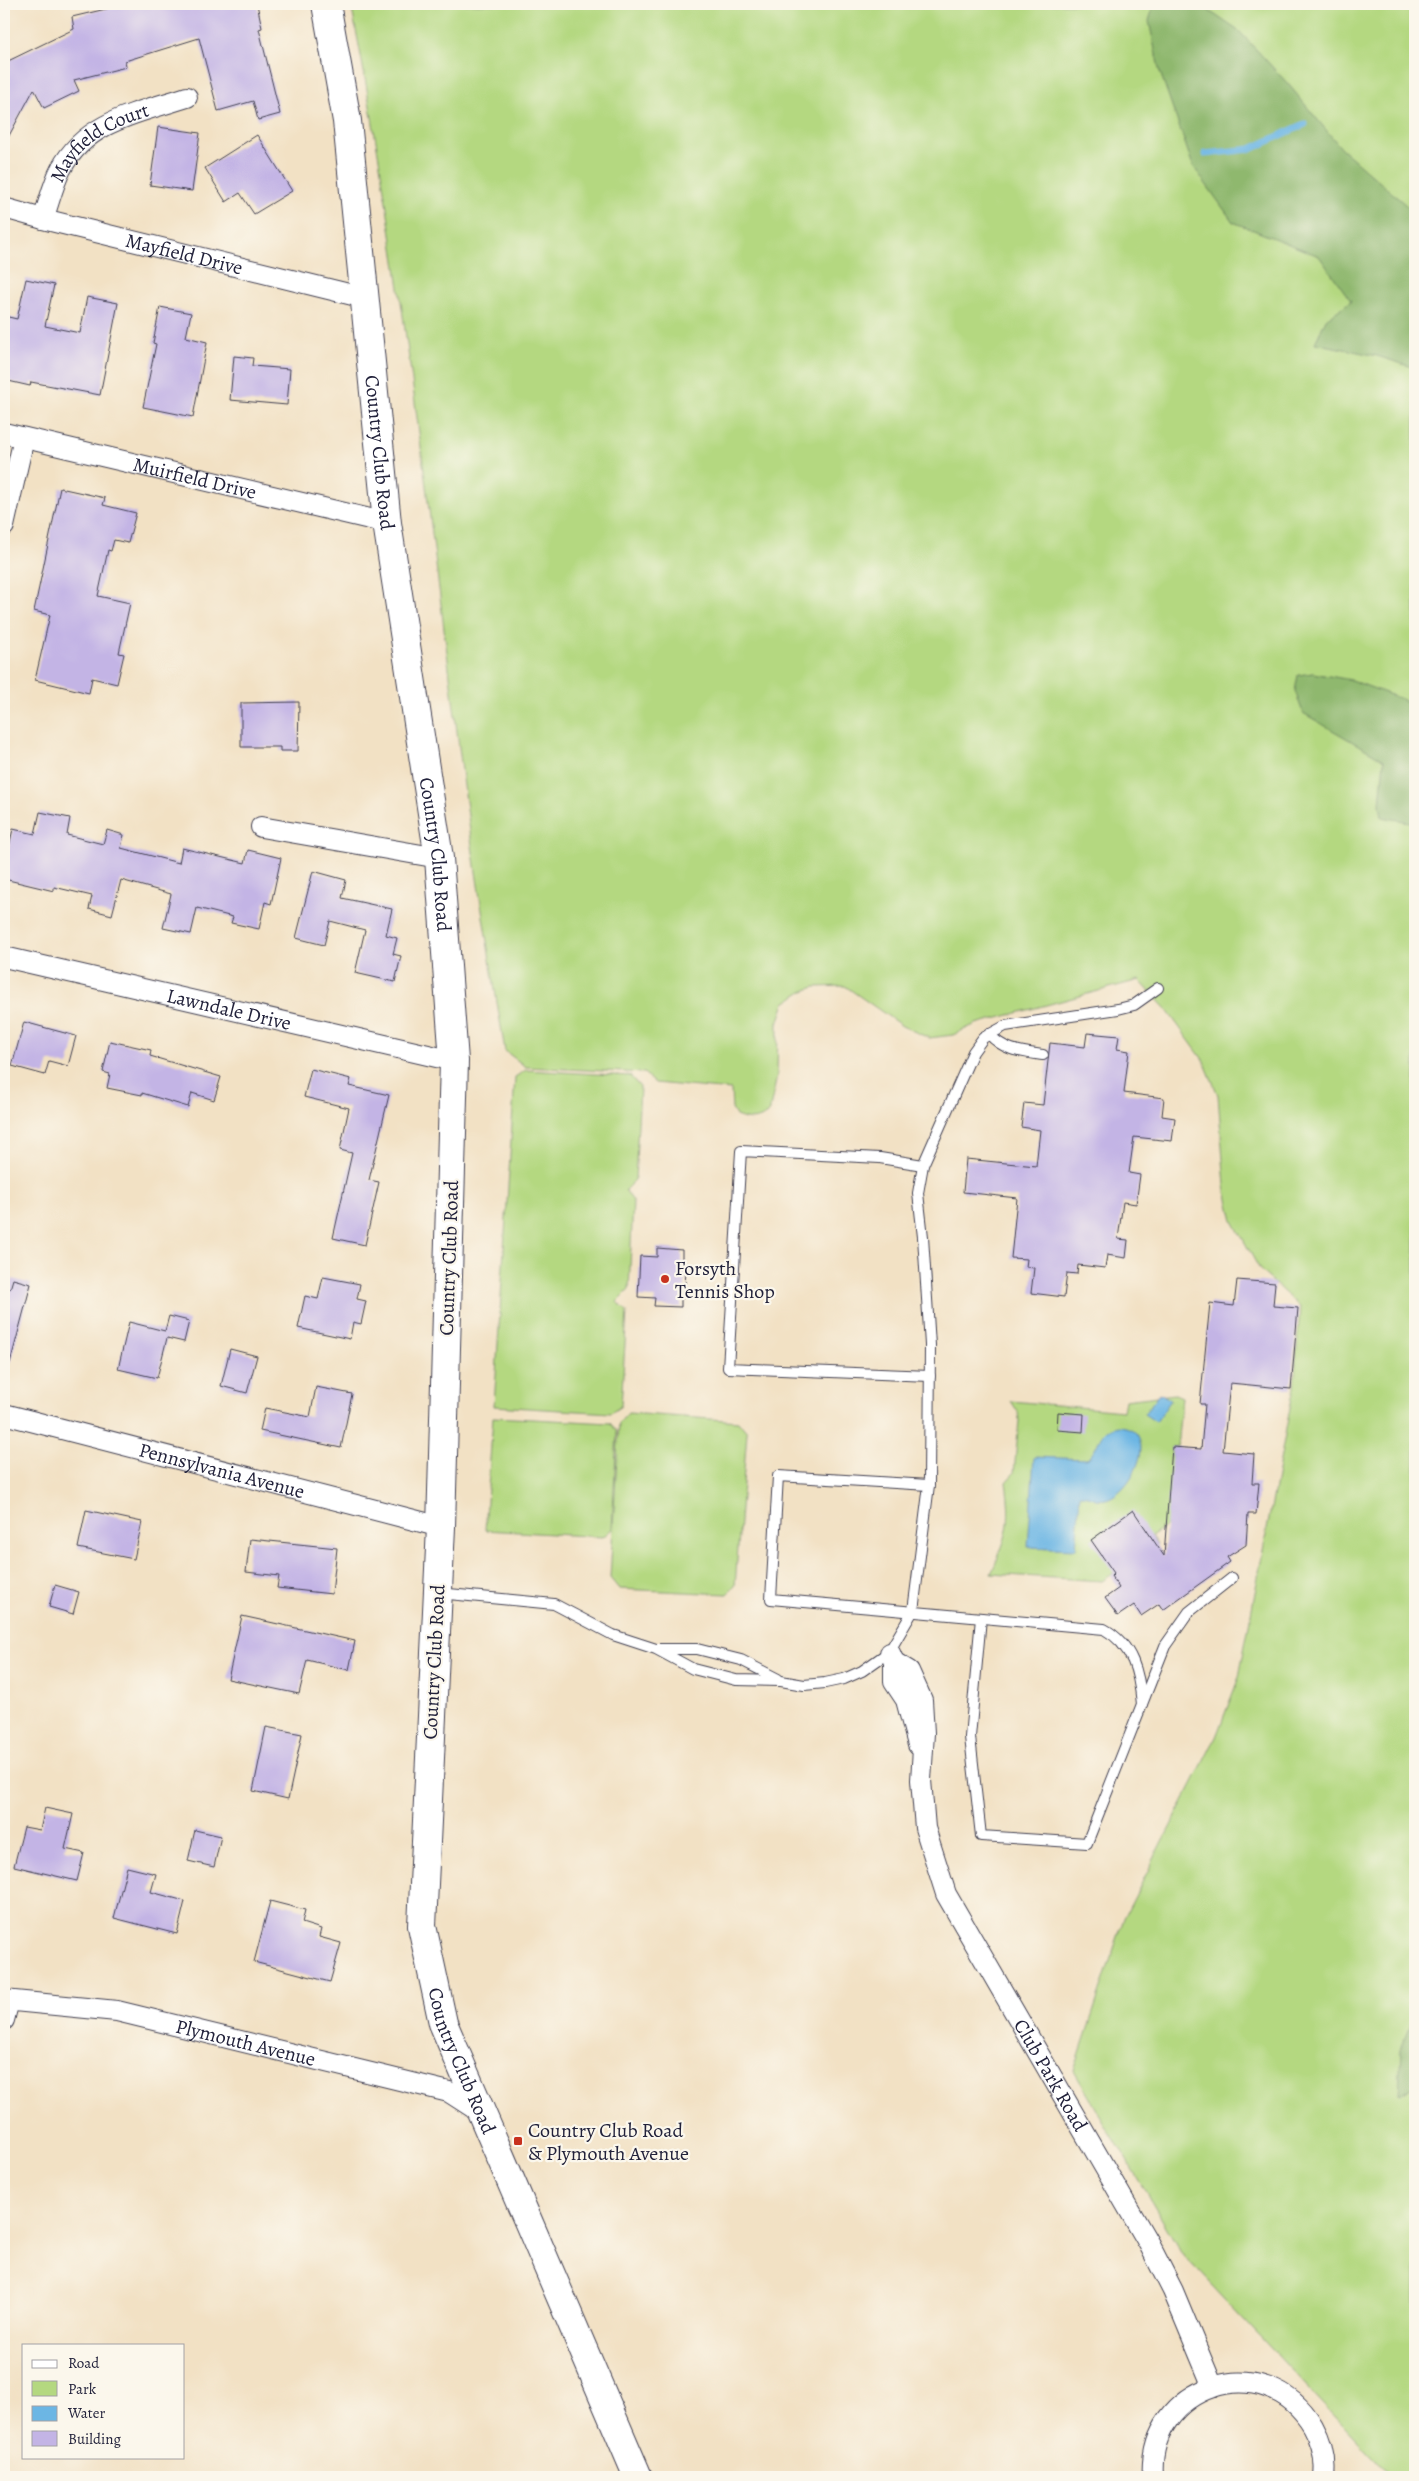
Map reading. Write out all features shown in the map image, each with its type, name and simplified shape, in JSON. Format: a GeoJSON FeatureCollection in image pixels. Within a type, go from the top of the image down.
{"type":"FeatureCollection","features":[{"type":"Feature","properties":{"kind":"main road","name":"Country Club Road"},"geometry":{"type":"LineString","coordinates":[[326,4],[347,121],[388,523],[439,858],[454,1061],[441,1527],[422,1926],[443,2023],[638,2477]]}},
{"type":"Feature","properties":{"kind":"street","name":"Mayfield Court"},"geometry":{"type":"LineString","coordinates":[[43,220],[60,170],[72,152],[86,137],[103,125],[187,97]]}},
{"type":"Feature","properties":{"kind":"street","name":"Mayfield Drive"},"geometry":{"type":"LineString","coordinates":[[4,208],[43,220],[365,298]]}},
{"type":"Feature","properties":{"kind":"street","name":"Muirfield Drive"},"geometry":{"type":"LineString","coordinates":[[4,433],[388,523]]}},
{"type":"Feature","properties":{"kind":"street"},"geometry":{"type":"LineString","coordinates":[[4,526],[24,438]]}},
{"type":"Feature","properties":{"kind":"street"},"geometry":{"type":"LineString","coordinates":[[261,827],[439,858]]}},
{"type":"Feature","properties":{"kind":"street","name":"Lawndale Drive"},"geometry":{"type":"LineString","coordinates":[[4,957],[454,1061]]}},
{"type":"Feature","properties":{"kind":"street","name":"Pennsylvania Avenue"},"geometry":{"type":"LineString","coordinates":[[4,1414],[441,1527]]}},
{"type":"Feature","properties":{"kind":"street","name":"Club Park Road"},"geometry":{"type":"LineString","coordinates":[[892,1657],[909,1671],[922,1700],[924,1715],[921,1780],[925,1828],[946,1894],[1149,2244],[1173,2291],[1213,2387]]}},
{"type":"Feature","properties":{"kind":"street","name":"Plymouth Avenue"},"geometry":{"type":"LineString","coordinates":[[5,2007],[117,2011],[449,2092],[480,2112]]}},
{"type":"Feature","properties":{"kind":"street"},"geometry":{"type":"LineString","coordinates":[[1153,2477],[1152,2461],[1159,2433],[1175,2409],[1199,2391],[1226,2382],[1255,2383],[1282,2393],[1305,2412],[1320,2437],[1325,2471],[1342,2477]]}},
{"type":"Feature","properties":{"kind":"lane"},"geometry":{"type":"LineString","coordinates":[[438,1593],[554,1604],[614,1635],[656,1649],[692,1669],[736,1680],[781,1681],[814,1685],[844,1679],[892,1657],[913,1611],[929,1485],[930,1376],[924,1237],[918,1193],[923,1165],[973,1052],[983,1038],[1005,1026],[1134,1005],[1158,988]]}},
{"type":"Feature","properties":{"kind":"lane"},"geometry":{"type":"LineString","coordinates":[[989,1034],[997,1043],[1012,1050],[1043,1055]]}},
{"type":"Feature","properties":{"kind":"lane"},"geometry":{"type":"LineString","coordinates":[[923,1165],[880,1158],[740,1151],[728,1368],[930,1376]]}},
{"type":"Feature","properties":{"kind":"lane"},"geometry":{"type":"LineString","coordinates":[[929,1485],[778,1476],[771,1599],[1104,1629],[1123,1642],[1130,1654],[1140,1689],[1142,1704]]}},
{"type":"Feature","properties":{"kind":"lane"},"geometry":{"type":"LineString","coordinates":[[981,1618],[970,1737],[981,1836],[1087,1843],[1165,1646],[1189,1612],[1232,1578]]}},
{"type":"Feature","properties":{"kind":"lane"},"geometry":{"type":"LineString","coordinates":[[656,1649],[697,1649],[732,1658],[781,1681]]}},
{"type":"Feature","properties":{"kind":"green space"},"geometry":{"type":"Polygon","coordinates":[[[351,4],[1415,4],[1415,2477],[1392,2477],[1183,2255],[1074,2071],[1124,1918],[1216,1737],[1239,1677],[1294,1387],[1300,1307],[1260,1270],[1233,1221],[1225,1186],[1218,1095],[1204,1061],[1166,1009],[1139,980],[976,1024],[953,1035],[929,1038],[902,1026],[845,986],[815,987],[801,992],[785,1003],[778,1023],[777,1076],[769,1113],[753,1120],[736,1116],[732,1109],[731,1090],[655,1083],[644,1073],[526,1067],[505,1051],[472,846],[418,424],[388,213],[351,4]]]}},
{"type":"Feature","properties":{"kind":"green space"},"geometry":{"type":"Polygon","coordinates":[[[1154,4],[1199,4],[1240,32],[1289,85],[1341,148],[1415,213],[1415,368],[1377,356],[1315,343],[1326,319],[1351,301],[1319,256],[1233,222],[1193,166],[1159,69],[1149,21],[1154,4]]]}},
{"type":"Feature","properties":{"kind":"green space"},"geometry":{"type":"Polygon","coordinates":[[[1313,673],[1351,680],[1415,704],[1415,823],[1382,817],[1380,804],[1384,760],[1303,713],[1295,691],[1298,675],[1313,673]]]}},
{"type":"Feature","properties":{"kind":"green space"},"geometry":{"type":"Polygon","coordinates":[[[526,1070],[630,1076],[640,1087],[635,1180],[625,1190],[633,1201],[629,1290],[617,1302],[627,1312],[621,1406],[611,1413],[494,1406],[515,1077],[526,1070]]]}},
{"type":"Feature","properties":{"kind":"green space"},"geometry":{"type":"Polygon","coordinates":[[[1175,1394],[1182,1397],[1177,1447],[1172,1447],[1172,1522],[1151,1536],[1157,1545],[1102,1581],[991,1574],[1005,1539],[1009,1509],[1006,1482],[1014,1473],[1019,1421],[1018,1412],[1011,1401],[1123,1411],[1125,1400],[1175,1394]]]}},
{"type":"Feature","properties":{"kind":"green space"},"geometry":{"type":"Polygon","coordinates":[[[628,1413],[738,1421],[747,1432],[735,1586],[727,1594],[619,1589],[610,1578],[619,1423],[628,1413]]]}},
{"type":"Feature","properties":{"kind":"green space"},"geometry":{"type":"Polygon","coordinates":[[[493,1417],[610,1423],[617,1431],[612,1529],[603,1537],[485,1530],[493,1417]]]}},
{"type":"Feature","properties":{"kind":"green space"},"geometry":{"type":"Polygon","coordinates":[[[1415,2012],[1415,2086],[1399,2094],[1401,2048],[1415,2012]]]}},
{"type":"Feature","properties":{"kind":"water"},"geometry":{"type":"Polygon","coordinates":[[[1160,1393],[1171,1400],[1156,1422],[1144,1414],[1160,1393]]]}},
{"type":"Feature","properties":{"kind":"water"},"geometry":{"type":"Polygon","coordinates":[[[1119,1426],[1132,1430],[1139,1438],[1141,1449],[1139,1461],[1125,1485],[1116,1494],[1102,1500],[1080,1495],[1076,1549],[1028,1547],[1034,1457],[1087,1459],[1103,1434],[1107,1430],[1119,1426]]]}},
{"type":"Feature","properties":{"kind":"building"},"geometry":{"type":"Polygon","coordinates":[[[127,4],[188,4],[190,7],[206,4],[257,4],[262,28],[259,29],[280,114],[258,120],[253,101],[218,111],[199,38],[125,61],[126,67],[74,80],[79,91],[44,108],[34,89],[4,145],[4,63],[74,29],[72,17],[127,4]]]}},
{"type":"Feature","properties":{"kind":"building"},"geometry":{"type":"Polygon","coordinates":[[[158,127],[200,133],[192,191],[150,185],[158,127]]]}},
{"type":"Feature","properties":{"kind":"building"},"geometry":{"type":"Polygon","coordinates":[[[257,135],[292,191],[254,214],[240,193],[226,202],[205,168],[257,135]]]}},
{"type":"Feature","properties":{"kind":"building"},"geometry":{"type":"Polygon","coordinates":[[[26,279],[54,285],[45,326],[80,333],[87,297],[118,303],[100,395],[31,382],[30,386],[4,380],[4,316],[17,319],[26,279]]]}},
{"type":"Feature","properties":{"kind":"building"},"geometry":{"type":"Polygon","coordinates":[[[160,307],[191,313],[186,337],[207,342],[193,417],[143,407],[156,344],[153,343],[160,307]]]}},
{"type":"Feature","properties":{"kind":"building"},"geometry":{"type":"Polygon","coordinates":[[[234,356],[253,358],[252,366],[290,369],[287,405],[230,400],[234,356]]]}},
{"type":"Feature","properties":{"kind":"building"},"geometry":{"type":"Polygon","coordinates":[[[60,488],[105,498],[103,505],[136,513],[128,543],[114,540],[111,551],[108,550],[98,596],[130,603],[119,653],[124,654],[117,684],[92,678],[89,693],[35,680],[50,615],[34,611],[60,488]]]}},
{"type":"Feature","properties":{"kind":"building"},"geometry":{"type":"Polygon","coordinates":[[[299,702],[298,751],[280,751],[280,747],[241,747],[241,703],[299,702]]]}},
{"type":"Feature","properties":{"kind":"building"},"geometry":{"type":"Polygon","coordinates":[[[40,812],[70,818],[67,835],[103,844],[107,830],[124,835],[121,848],[179,863],[182,848],[245,863],[248,850],[281,858],[271,904],[265,902],[259,929],[231,923],[233,917],[197,908],[191,934],[163,928],[171,894],[121,880],[112,915],[89,909],[92,896],[54,887],[54,891],[4,879],[4,868],[13,829],[35,834],[40,812]]]}},
{"type":"Feature","properties":{"kind":"building"},"geometry":{"type":"Polygon","coordinates":[[[313,871],[346,880],[342,898],[392,909],[386,935],[397,938],[393,954],[401,956],[395,982],[355,973],[365,930],[330,921],[324,945],[296,938],[313,871]]]}},
{"type":"Feature","properties":{"kind":"building"},"geometry":{"type":"Polygon","coordinates":[[[24,1022],[76,1036],[68,1066],[49,1061],[45,1075],[12,1066],[24,1022]]]}},
{"type":"Feature","properties":{"kind":"building"},"geometry":{"type":"Polygon","coordinates":[[[1087,1033],[1119,1036],[1117,1049],[1129,1051],[1124,1093],[1164,1098],[1162,1116],[1175,1118],[1172,1141],[1134,1137],[1129,1173],[1140,1175],[1136,1204],[1123,1202],[1118,1239],[1128,1240],[1126,1258],[1107,1255],[1105,1268],[1078,1265],[1077,1274],[1067,1273],[1064,1297],[1031,1293],[1034,1268],[1026,1267],[1027,1259],[1011,1258],[1017,1198],[963,1192],[966,1159],[1036,1166],[1040,1130],[1021,1127],[1024,1103],[1043,1105],[1050,1043],[1085,1047],[1087,1033]]]}},
{"type":"Feature","properties":{"kind":"building"},"geometry":{"type":"Polygon","coordinates":[[[110,1041],[151,1050],[150,1056],[221,1077],[214,1100],[192,1093],[188,1107],[142,1093],[142,1095],[107,1088],[110,1074],[103,1072],[110,1041]]]}},
{"type":"Feature","properties":{"kind":"building"},"geometry":{"type":"Polygon","coordinates":[[[311,1069],[351,1079],[349,1086],[389,1095],[369,1180],[379,1182],[365,1245],[333,1238],[352,1153],[340,1150],[349,1108],[304,1097],[311,1069]]]}},
{"type":"Feature","properties":{"kind":"building","name":"Forsyth Tennis Shop"},"geometry":{"type":"Polygon","coordinates":[[[657,1248],[682,1250],[682,1262],[684,1262],[684,1271],[686,1271],[684,1298],[681,1298],[681,1307],[654,1306],[655,1298],[638,1297],[640,1256],[657,1257],[657,1248]]]}},
{"type":"Feature","properties":{"kind":"building"},"geometry":{"type":"Polygon","coordinates":[[[323,1277],[360,1284],[357,1299],[366,1301],[361,1324],[353,1322],[350,1339],[298,1328],[305,1296],[318,1299],[323,1277]]]}},
{"type":"Feature","properties":{"kind":"building"},"geometry":{"type":"Polygon","coordinates":[[[13,1279],[31,1284],[10,1363],[4,1362],[4,1287],[10,1289],[13,1279]]]}},
{"type":"Feature","properties":{"kind":"building"},"geometry":{"type":"Polygon","coordinates":[[[1237,1280],[1275,1283],[1273,1306],[1298,1308],[1291,1389],[1230,1383],[1223,1451],[1254,1454],[1252,1483],[1259,1483],[1256,1514],[1248,1514],[1246,1545],[1227,1557],[1230,1562],[1163,1610],[1159,1604],[1141,1616],[1134,1605],[1118,1616],[1105,1598],[1119,1588],[1111,1576],[1114,1573],[1091,1540],[1133,1510],[1164,1556],[1172,1447],[1201,1449],[1205,1404],[1200,1404],[1210,1303],[1234,1306],[1237,1280]]]}},
{"type":"Feature","properties":{"kind":"building"},"geometry":{"type":"Polygon","coordinates":[[[169,1316],[189,1321],[184,1342],[167,1338],[157,1378],[118,1369],[129,1322],[165,1331],[169,1316]]]}},
{"type":"Feature","properties":{"kind":"building"},"geometry":{"type":"Polygon","coordinates":[[[230,1349],[257,1356],[247,1393],[221,1386],[230,1349]]]}},
{"type":"Feature","properties":{"kind":"building"},"geometry":{"type":"Polygon","coordinates":[[[316,1387],[352,1394],[341,1448],[260,1431],[265,1408],[310,1417],[316,1387]]]}},
{"type":"Feature","properties":{"kind":"building"},"geometry":{"type":"Polygon","coordinates":[[[1058,1412],[1084,1414],[1083,1432],[1057,1430],[1058,1412]]]}},
{"type":"Feature","properties":{"kind":"building"},"geometry":{"type":"Polygon","coordinates":[[[86,1510],[142,1522],[134,1559],[78,1548],[86,1510]]]}},
{"type":"Feature","properties":{"kind":"building"},"geometry":{"type":"Polygon","coordinates":[[[250,1539],[337,1548],[332,1594],[277,1588],[279,1576],[246,1572],[250,1539]]]}},
{"type":"Feature","properties":{"kind":"building"},"geometry":{"type":"Polygon","coordinates":[[[55,1585],[79,1592],[73,1614],[49,1607],[55,1585]]]}},
{"type":"Feature","properties":{"kind":"building"},"geometry":{"type":"Polygon","coordinates":[[[242,1616],[355,1641],[349,1670],[307,1660],[299,1694],[228,1679],[242,1616]]]}},
{"type":"Feature","properties":{"kind":"building"},"geometry":{"type":"Polygon","coordinates":[[[266,1727],[302,1734],[288,1799],[253,1791],[266,1727]]]}},
{"type":"Feature","properties":{"kind":"building"},"geometry":{"type":"Polygon","coordinates":[[[45,1808],[73,1814],[65,1849],[84,1853],[77,1881],[14,1866],[24,1827],[40,1830],[45,1808]]]}},
{"type":"Feature","properties":{"kind":"building"},"geometry":{"type":"Polygon","coordinates":[[[195,1830],[221,1836],[214,1867],[188,1861],[195,1830]]]}},
{"type":"Feature","properties":{"kind":"building"},"geometry":{"type":"Polygon","coordinates":[[[127,1867],[156,1874],[151,1892],[185,1901],[177,1934],[114,1918],[127,1867]]]}},
{"type":"Feature","properties":{"kind":"building"},"geometry":{"type":"Polygon","coordinates":[[[270,1901],[305,1910],[302,1923],[321,1929],[319,1937],[341,1943],[330,1982],[254,1962],[270,1901]]]}},
{"type":"Feature","properties":{"kind":"waterway"},"geometry":{"type":"LineString","coordinates":[[1205,154],[1251,149],[1305,124]]}},
{"type":"Feature","properties":{"kind":"place","name":"Forsyth Tennis Shop"},"geometry":{"type":"Point","coordinates":[665,1279]}},
{"type":"Feature","properties":{"kind":"place","name":"Country Club Road & Plymouth Avenue"},"geometry":{"type":"Point","coordinates":[518,2141]}}]}
